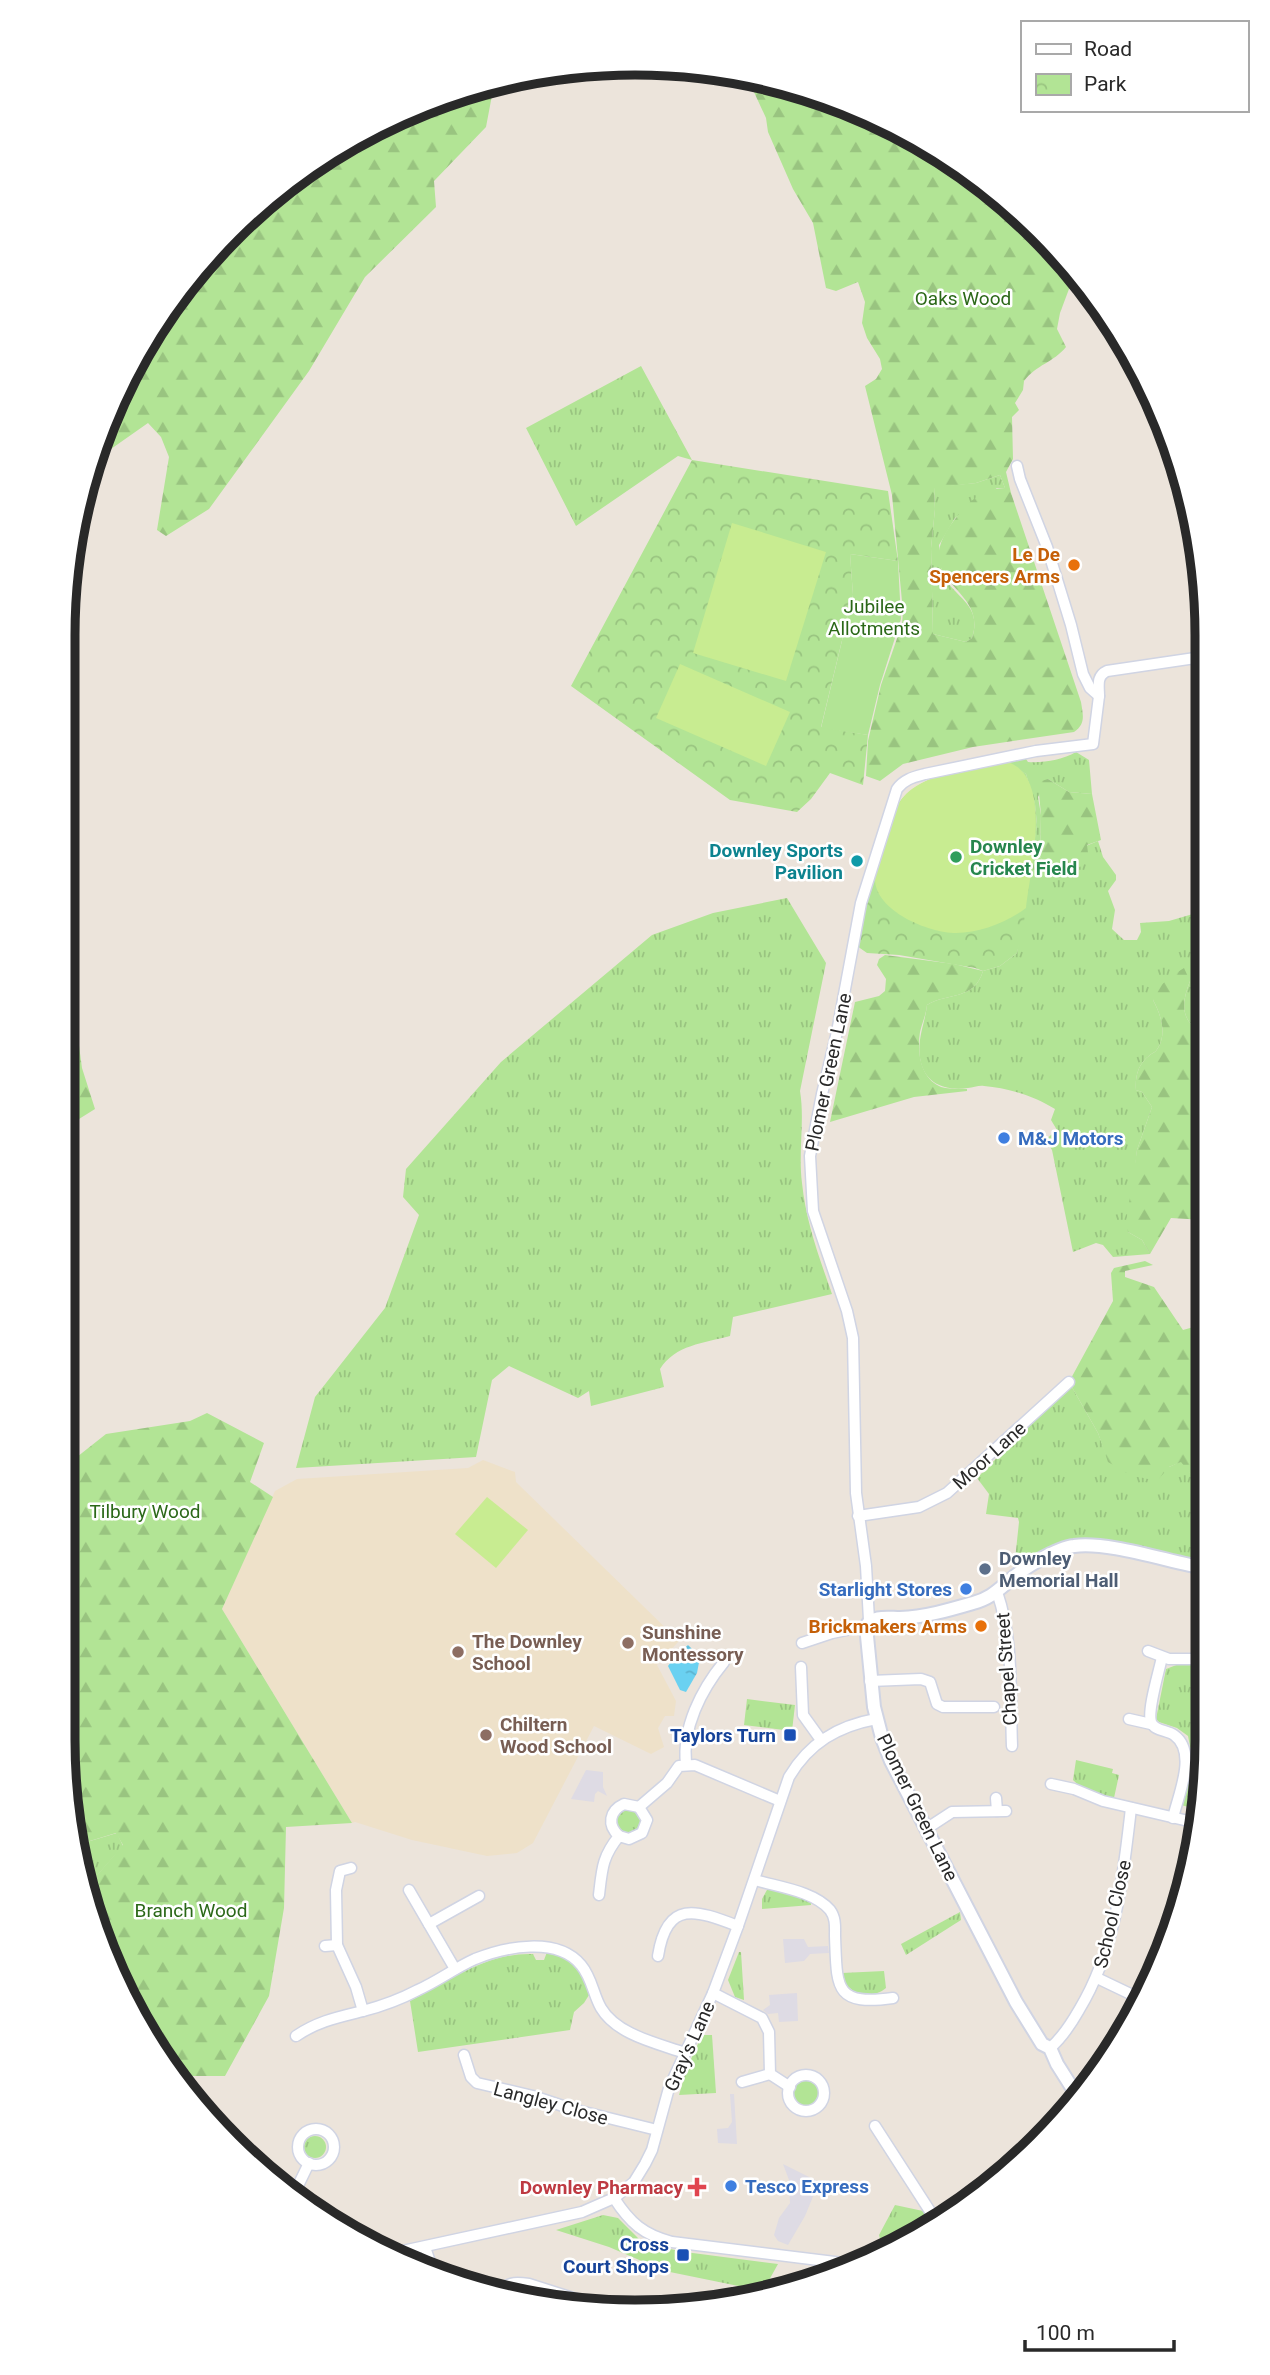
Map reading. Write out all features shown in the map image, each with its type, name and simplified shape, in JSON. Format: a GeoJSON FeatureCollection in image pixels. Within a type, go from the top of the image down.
{"type":"FeatureCollection","features":[{"type":"Feature","properties":{"kind":"street"},"geometry":{"type":"LineString","coordinates":[[1017,466],[1047,547],[1083,674],[1090,688],[1099,696]]}},
{"type":"Feature","properties":{"kind":"street"},"geometry":{"type":"LineString","coordinates":[[1099,696],[1099,681],[1107,671],[1195,658]]}},
{"type":"Feature","properties":{"kind":"street","name":"Plomer Green Lane"},"geometry":{"type":"LineString","coordinates":[[1073,2089],[1050,2048],[1042,2044],[1034,2032],[926,1829],[891,1761],[876,1719],[870,1681],[866,1566],[858,1516],[853,1338],[847,1311],[813,1211],[810,1156],[865,888],[892,799],[901,783],[925,774],[998,758],[1093,744],[1099,696]]}},
{"type":"Feature","properties":{"kind":"street","name":"Moor Lane"},"geometry":{"type":"LineString","coordinates":[[858,1516],[919,1507],[947,1493],[1069,1382]]}},
{"type":"Feature","properties":{"kind":"street"},"geometry":{"type":"LineString","coordinates":[[802,1643],[867,1623],[940,1613],[978,1602],[998,1592],[1019,1574],[1052,1554],[1075,1546],[1114,1549],[1195,1566]]}},
{"type":"Feature","properties":{"kind":"street","name":"Chapel Street"},"geometry":{"type":"LineString","coordinates":[[998,1592],[1007,1637],[1012,1746]]}},
{"type":"Feature","properties":{"kind":"street"},"geometry":{"type":"LineString","coordinates":[[1148,1651],[1178,1660],[1195,1659]]}},
{"type":"Feature","properties":{"kind":"street"},"geometry":{"type":"LineString","coordinates":[[1151,1724],[1151,1711],[1162,1657]]}},
{"type":"Feature","properties":{"kind":"street"},"geometry":{"type":"LineString","coordinates":[[686,1764],[685,1746],[697,1707],[709,1681],[724,1662]]}},
{"type":"Feature","properties":{"kind":"street"},"geometry":{"type":"LineString","coordinates":[[801,1667],[803,1714],[821,1740]]}},
{"type":"Feature","properties":{"kind":"street"},"geometry":{"type":"LineString","coordinates":[[870,1681],[921,1679],[930,1682],[937,1704],[943,1707],[994,1707]]}},
{"type":"Feature","properties":{"kind":"street","name":"Gray's Lane"},"geometry":{"type":"LineString","coordinates":[[406,2250],[594,2208],[614,2198],[639,2174],[652,2150],[669,2088],[713,1993],[755,1880],[789,1777],[797,1762],[821,1740],[849,1725],[876,1719]]}},
{"type":"Feature","properties":{"kind":"street"},"geometry":{"type":"LineString","coordinates":[[1129,1719],[1151,1724],[1174,1734],[1180,1740],[1186,1755],[1173,1818]]}},
{"type":"Feature","properties":{"kind":"street"},"geometry":{"type":"LineString","coordinates":[[639,1807],[667,1783],[676,1769],[686,1764],[780,1801]]}},
{"type":"Feature","properties":{"kind":"street"},"geometry":{"type":"LineString","coordinates":[[1051,1784],[1074,1789],[1104,1801],[1189,1821]]}},
{"type":"Feature","properties":{"kind":"street"},"geometry":{"type":"LineString","coordinates":[[926,1829],[952,1812],[1001,1811],[996,1798]]}},
{"type":"Feature","properties":{"kind":"street"},"geometry":{"type":"LineString","coordinates":[[624,1804],[639,1807],[647,1820],[642,1833],[629,1839],[619,1836],[612,1827],[613,1813],[624,1804]]}},
{"type":"Feature","properties":{"kind":"street","name":"School Close"},"geometry":{"type":"LineString","coordinates":[[1050,2048],[1058,2042],[1073,2020],[1097,1978],[1112,1928],[1124,1871],[1132,1808]]}},
{"type":"Feature","properties":{"kind":"street"},"geometry":{"type":"LineString","coordinates":[[599,1895],[604,1858],[619,1836]]}},
{"type":"Feature","properties":{"kind":"street"},"geometry":{"type":"LineString","coordinates":[[351,1868],[336,1871],[337,1945],[356,1987],[363,2011]]}},
{"type":"Feature","properties":{"kind":"street"},"geometry":{"type":"LineString","coordinates":[[755,1880],[803,1894],[828,1908],[835,1921],[839,1983],[848,1996],[869,2001],[893,1998]]}},
{"type":"Feature","properties":{"kind":"street"},"geometry":{"type":"LineString","coordinates":[[409,1890],[455,1969]]}},
{"type":"Feature","properties":{"kind":"street"},"geometry":{"type":"LineString","coordinates":[[429,1924],[480,1896]]}},
{"type":"Feature","properties":{"kind":"street"},"geometry":{"type":"LineString","coordinates":[[658,1956],[661,1936],[666,1927],[682,1914],[704,1914],[738,1926]]}},
{"type":"Feature","properties":{"kind":"street"},"geometry":{"type":"LineString","coordinates":[[325,1946],[337,1945]]}},
{"type":"Feature","properties":{"kind":"street"},"geometry":{"type":"LineString","coordinates":[[295,2037],[332,2017],[363,2011],[416,1992],[455,1969],[487,1955],[513,1949],[544,1947],[564,1952],[582,1966],[599,2004],[612,2021],[626,2030],[684,2053]]}},
{"type":"Feature","properties":{"kind":"street"},"geometry":{"type":"LineString","coordinates":[[1097,1978],[1133,1995]]}},
{"type":"Feature","properties":{"kind":"street"},"geometry":{"type":"LineString","coordinates":[[713,1993],[762,2018],[769,2032],[769,2074]]}},
{"type":"Feature","properties":{"kind":"street","name":"Langley Close"},"geometry":{"type":"LineString","coordinates":[[464,2055],[471,2077],[477,2083],[533,2095],[572,2109],[657,2130]]}},
{"type":"Feature","properties":{"kind":"street"},"geometry":{"type":"LineString","coordinates":[[742,2082],[769,2074],[790,2087]]}},
{"type":"Feature","properties":{"kind":"street"},"geometry":{"type":"LineString","coordinates":[[875,2126],[932,2214]]}},
{"type":"Feature","properties":{"kind":"street"},"geometry":{"type":"LineString","coordinates":[[298,2187],[309,2163]]}},
{"type":"Feature","properties":{"kind":"street"},"geometry":{"type":"LineString","coordinates":[[614,2198],[638,2228],[664,2240],[836,2262]]}},
{"type":"Feature","properties":{"kind":"street"},"geometry":{"type":"LineString","coordinates":[[425,2247],[429,2260]]}},
{"type":"Feature","properties":{"kind":"street"},"geometry":{"type":"LineString","coordinates":[[507,2285],[517,2282],[544,2292]]}},
{"type":"Feature","properties":{"kind":"shaded area","name":"The Downley School"},"geometry":{"type":"Polygon","coordinates":[[[483,1460],[515,1472],[516,1482],[679,1641],[657,1665],[676,1701],[674,1716],[665,1716],[658,1728],[664,1747],[651,1754],[594,1726],[533,1843],[517,1853],[487,1856],[412,1840],[352,1823],[222,1609],[275,1491],[297,1479],[468,1468],[483,1460]]]}},
{"type":"Feature","properties":{"kind":"shaded area"},"geometry":{"type":"Polygon","coordinates":[[[586,1770],[603,1772],[603,1787],[607,1796],[598,1791],[594,1802],[571,1799],[586,1770]]]}},
{"type":"Feature","properties":{"kind":"shaded area"},"geometry":{"type":"Polygon","coordinates":[[[783,1939],[804,1939],[808,1947],[828,1946],[829,1953],[810,1954],[804,1961],[785,1963],[783,1939]]]}},
{"type":"Feature","properties":{"kind":"shaded area"},"geometry":{"type":"Polygon","coordinates":[[[797,1993],[798,2021],[779,2022],[778,2013],[768,2014],[763,2010],[770,2005],[769,1995],[797,1993]]]}},
{"type":"Feature","properties":{"kind":"shaded area"},"geometry":{"type":"Polygon","coordinates":[[[730,2094],[734,2094],[737,2144],[718,2143],[717,2129],[728,2128],[732,2122],[730,2094]]]}},
{"type":"Feature","properties":{"kind":"shaded area"},"geometry":{"type":"Polygon","coordinates":[[[783,2164],[819,2182],[805,2216],[788,2245],[778,2241],[774,2235],[779,2218],[790,2203],[789,2180],[783,2164]]]}},
{"type":"Feature","properties":{"kind":"green space","name":"Oaks Wood"},"geometry":{"type":"Polygon","coordinates":[[[752,88],[815,105],[883,133],[915,150],[976,191],[1031,239],[1071,284],[1057,329],[1066,347],[1024,381],[1023,390],[1015,403],[1019,410],[1012,417],[1013,459],[1006,472],[1081,702],[1082,722],[1074,732],[973,747],[903,764],[880,781],[866,776],[868,741],[881,685],[902,624],[903,612],[892,495],[865,386],[876,379],[882,369],[880,359],[867,338],[862,323],[865,302],[858,282],[836,291],[826,288],[813,223],[793,189],[768,132],[766,118],[752,88]],[[1000,475],[976,483],[934,488],[931,548],[933,634],[966,642],[972,638],[974,620],[969,606],[942,570],[939,555],[943,537],[959,514],[974,499],[985,492],[1005,488],[1000,475]]]}},
{"type":"Feature","properties":{"kind":"green space"},"geometry":{"type":"Polygon","coordinates":[[[492,93],[486,127],[434,181],[436,207],[365,277],[309,371],[209,509],[166,536],[157,530],[169,457],[161,437],[148,423],[106,453],[133,387],[150,355],[191,294],[239,239],[294,191],[355,150],[421,118],[492,93]]]}},
{"type":"Feature","properties":{"kind":"green space"},"geometry":{"type":"Polygon","coordinates":[[[641,366],[692,460],[678,456],[576,526],[526,428],[641,366]]]}},
{"type":"Feature","properties":{"kind":"green space"},"geometry":{"type":"Polygon","coordinates":[[[692,460],[888,491],[898,561],[850,554],[853,595],[821,727],[868,735],[863,785],[830,773],[811,799],[797,812],[730,800],[571,686],[692,460]]]}},
{"type":"Feature","properties":{"kind":"green space"},"geometry":{"type":"Polygon","coordinates":[[[1000,475],[1005,488],[997,488],[955,518],[939,545],[943,574],[966,602],[974,617],[972,638],[966,642],[933,634],[931,548],[934,487],[976,483],[1000,475]]]}},
{"type":"Feature","properties":{"kind":"green space"},"geometry":{"type":"Polygon","coordinates":[[[732,523],[826,552],[786,681],[693,653],[732,523]]]}},
{"type":"Feature","properties":{"kind":"green space","name":"Jubilee Allotments"},"geometry":{"type":"Polygon","coordinates":[[[850,554],[898,561],[901,619],[880,685],[868,735],[821,728],[853,595],[850,554]]]}},
{"type":"Feature","properties":{"kind":"green space"},"geometry":{"type":"Polygon","coordinates":[[[680,664],[790,712],[766,766],[656,718],[680,664]]]}},
{"type":"Feature","properties":{"kind":"green space"},"geometry":{"type":"Polygon","coordinates":[[[1076,752],[1089,760],[1092,794],[1069,792],[1048,779],[1038,797],[1041,815],[1040,857],[1044,863],[1098,841],[1103,857],[1116,875],[1116,880],[1108,891],[1115,910],[1112,929],[1124,940],[1137,940],[1141,932],[1140,923],[1169,921],[1195,913],[1195,1028],[1187,1018],[1184,1004],[1190,981],[1153,1000],[1160,1018],[1161,1042],[1157,1050],[1140,1066],[1136,1080],[1136,1090],[1142,1092],[1152,1107],[1137,1150],[1128,1232],[1142,1240],[1150,1254],[1113,1257],[1103,1245],[1096,1243],[1073,1252],[1052,1150],[1045,1140],[1057,1130],[1051,1120],[1055,1109],[1021,1093],[1002,1089],[982,1086],[959,1089],[944,1087],[926,1074],[920,1058],[920,1038],[927,1005],[967,992],[979,981],[983,971],[1000,966],[1017,953],[1037,825],[1035,804],[1026,774],[1005,761],[1024,756],[1028,762],[1065,757],[1076,752]]]}},
{"type":"Feature","properties":{"kind":"green space","name":"Downley Cricket Field"},"geometry":{"type":"Polygon","coordinates":[[[1005,761],[1020,770],[1030,784],[1035,803],[1036,825],[1026,908],[993,926],[956,933],[931,929],[892,909],[877,889],[875,872],[902,798],[912,789],[933,778],[1005,761]]]}},
{"type":"Feature","properties":{"kind":"green space","name":"Downley Cricket Field"},"geometry":{"type":"Polygon","coordinates":[[[1009,762],[1026,774],[1035,804],[1037,825],[1023,929],[1017,953],[1000,966],[983,971],[899,955],[867,953],[857,946],[869,887],[875,877],[898,804],[908,793],[934,778],[1009,762]]]}},
{"type":"Feature","properties":{"kind":"green space"},"geometry":{"type":"Polygon","coordinates":[[[1048,779],[1069,792],[1092,794],[1101,840],[1087,845],[1088,853],[1082,866],[1072,870],[1051,871],[1040,857],[1041,815],[1038,782],[1048,779]]]}},
{"type":"Feature","properties":{"kind":"green space"},"geometry":{"type":"Polygon","coordinates":[[[787,898],[826,963],[800,1091],[801,1160],[807,1212],[832,1294],[733,1317],[730,1336],[691,1346],[666,1361],[660,1369],[664,1387],[591,1406],[589,1391],[578,1398],[509,1366],[492,1380],[476,1457],[296,1468],[315,1397],[385,1308],[419,1215],[403,1197],[406,1169],[501,1062],[652,935],[713,913],[787,898]]]}},
{"type":"Feature","properties":{"kind":"green space"},"geometry":{"type":"Polygon","coordinates":[[[885,955],[954,964],[983,971],[979,981],[967,992],[927,1005],[920,1032],[921,1063],[928,1076],[942,1087],[967,1091],[914,1097],[830,1122],[855,1002],[879,996],[885,991],[886,979],[877,965],[879,959],[885,955]]]}},
{"type":"Feature","properties":{"kind":"green space"},"geometry":{"type":"Polygon","coordinates":[[[1184,968],[1190,981],[1184,1004],[1187,1018],[1195,1028],[1195,1219],[1171,1218],[1150,1254],[1142,1240],[1128,1232],[1126,1223],[1137,1150],[1152,1107],[1142,1092],[1136,1090],[1136,1080],[1140,1066],[1157,1050],[1161,1042],[1160,1018],[1153,1000],[1165,981],[1184,968]]]}},
{"type":"Feature","properties":{"kind":"green space"},"geometry":{"type":"Polygon","coordinates":[[[75,1016],[82,1068],[95,1109],[75,1122],[75,1016]]]}},
{"type":"Feature","properties":{"kind":"green space"},"geometry":{"type":"Polygon","coordinates":[[[1145,1261],[1153,1265],[1125,1271],[1125,1277],[1154,1287],[1183,1330],[1195,1327],[1195,1478],[1181,1462],[1169,1467],[1157,1481],[1130,1475],[1108,1462],[1098,1433],[1069,1382],[1113,1301],[1111,1273],[1114,1268],[1145,1261]]]}},
{"type":"Feature","properties":{"kind":"green space"},"geometry":{"type":"Polygon","coordinates":[[[1069,1382],[1098,1433],[1109,1462],[1169,1467],[1182,1461],[1195,1478],[1195,1560],[1077,1540],[1058,1545],[1014,1569],[1018,1518],[986,1514],[989,1494],[977,1478],[1069,1382]]]}},
{"type":"Feature","properties":{"kind":"green space"},"geometry":{"type":"Polygon","coordinates":[[[207,1413],[264,1443],[250,1482],[273,1497],[222,1609],[352,1823],[286,1827],[284,1908],[269,1996],[225,2076],[188,2076],[150,2020],[133,1988],[105,1920],[93,1880],[123,1845],[116,1833],[85,1842],[76,1777],[75,1459],[106,1434],[190,1421],[207,1413]]]}},
{"type":"Feature","properties":{"kind":"green space"},"geometry":{"type":"Polygon","coordinates":[[[487,1497],[528,1530],[496,1568],[455,1534],[487,1497]]]}},
{"type":"Feature","properties":{"kind":"green space"},"geometry":{"type":"Polygon","coordinates":[[[1179,1664],[1195,1664],[1194,1777],[1191,1808],[1181,1805],[1192,1756],[1188,1736],[1156,1719],[1166,1669],[1179,1664]]]}},
{"type":"Feature","properties":{"kind":"green space"},"geometry":{"type":"Polygon","coordinates":[[[747,1699],[795,1705],[792,1731],[744,1725],[747,1699]]]}},
{"type":"Feature","properties":{"kind":"green space"},"geometry":{"type":"Polygon","coordinates":[[[1076,1760],[1113,1769],[1112,1773],[1119,1775],[1114,1798],[1087,1790],[1073,1780],[1076,1760]]]}},
{"type":"Feature","properties":{"kind":"green space"},"geometry":{"type":"Polygon","coordinates":[[[628,1807],[637,1811],[641,1820],[637,1829],[628,1833],[619,1829],[615,1820],[619,1811],[628,1807]]]}},
{"type":"Feature","properties":{"kind":"green space"},"geometry":{"type":"Polygon","coordinates":[[[117,1833],[123,1846],[93,1880],[86,1849],[85,1843],[117,1833]]]}},
{"type":"Feature","properties":{"kind":"green space"},"geometry":{"type":"Polygon","coordinates":[[[768,1888],[811,1900],[811,1905],[762,1909],[762,1899],[768,1888]]]}},
{"type":"Feature","properties":{"kind":"green space"},"geometry":{"type":"Polygon","coordinates":[[[960,1912],[961,1920],[906,1955],[901,1944],[960,1912]]]}},
{"type":"Feature","properties":{"kind":"green space"},"geometry":{"type":"Polygon","coordinates":[[[547,1952],[564,1957],[576,1966],[587,1986],[589,1995],[574,2012],[570,2030],[418,2052],[410,2001],[484,1963],[533,1954],[536,1960],[544,1960],[547,1952]]]}},
{"type":"Feature","properties":{"kind":"green space"},"geometry":{"type":"Polygon","coordinates":[[[739,1952],[744,2000],[735,1997],[728,1980],[739,1952]]]}},
{"type":"Feature","properties":{"kind":"green space"},"geometry":{"type":"Polygon","coordinates":[[[884,1971],[886,1988],[866,1995],[848,1986],[842,1973],[884,1971]]]}},
{"type":"Feature","properties":{"kind":"green space"},"geometry":{"type":"Polygon","coordinates":[[[702,2035],[712,2035],[716,2093],[679,2095],[687,2068],[702,2035]]]}},
{"type":"Feature","properties":{"kind":"green space"},"geometry":{"type":"Polygon","coordinates":[[[806,2078],[816,2082],[820,2092],[816,2102],[806,2106],[796,2102],[792,2092],[796,2082],[806,2078]]]}},
{"type":"Feature","properties":{"kind":"green space"},"geometry":{"type":"Polygon","coordinates":[[[315,2136],[323,2139],[326,2147],[323,2155],[315,2158],[307,2155],[304,2147],[307,2139],[315,2136]]]}},
{"type":"Feature","properties":{"kind":"green space"},"geometry":{"type":"Polygon","coordinates":[[[895,2205],[923,2211],[927,2217],[881,2243],[879,2235],[895,2205]]]}},
{"type":"Feature","properties":{"kind":"green space"},"geometry":{"type":"Polygon","coordinates":[[[603,2215],[618,2218],[638,2238],[650,2245],[778,2264],[767,2284],[748,2288],[665,2271],[609,2247],[556,2230],[603,2215]]]}},
{"type":"Feature","properties":{"kind":"water"},"geometry":{"type":"Polygon","coordinates":[[[688,1645],[700,1657],[697,1673],[686,1692],[680,1690],[668,1666],[688,1645]]]}},
{"type":"Feature","properties":{"kind":"place","name":"Le De Spencers Arms"},"geometry":{"type":"Point","coordinates":[1074,565]}},
{"type":"Feature","properties":{"kind":"place","name":"Downley Cricket Field"},"geometry":{"type":"Point","coordinates":[956,857]}},
{"type":"Feature","properties":{"kind":"place","name":"Downley Sports Pavilion"},"geometry":{"type":"Point","coordinates":[857,861]}},
{"type":"Feature","properties":{"kind":"place","name":"M&J Motors"},"geometry":{"type":"Point","coordinates":[1004,1138]}},
{"type":"Feature","properties":{"kind":"place","name":"Downley Memorial Hall"},"geometry":{"type":"Point","coordinates":[985,1569]}},
{"type":"Feature","properties":{"kind":"place","name":"Starlight Stores"},"geometry":{"type":"Point","coordinates":[966,1589]}},
{"type":"Feature","properties":{"kind":"place","name":"Brickmakers Arms"},"geometry":{"type":"Point","coordinates":[981,1626]}},
{"type":"Feature","properties":{"kind":"place","name":"Sunshine Montessory"},"geometry":{"type":"Point","coordinates":[628,1643]}},
{"type":"Feature","properties":{"kind":"place","name":"The Downley School"},"geometry":{"type":"Point","coordinates":[458,1652]}},
{"type":"Feature","properties":{"kind":"place","name":"Chiltern Wood School"},"geometry":{"type":"Point","coordinates":[486,1735]}},
{"type":"Feature","properties":{"kind":"place","name":"Taylors Turn"},"geometry":{"type":"Point","coordinates":[790,1735]}},
{"type":"Feature","properties":{"kind":"place","name":"Tesco Express"},"geometry":{"type":"Point","coordinates":[731,2186]}},
{"type":"Feature","properties":{"kind":"place","name":"Downley Pharmacy"},"geometry":{"type":"Point","coordinates":[697,2187]}},
{"type":"Feature","properties":{"kind":"place","name":"Cross Court Shops"},"geometry":{"type":"Point","coordinates":[683,2255]}},
{"type":"Feature","properties":{"kind":"park label","name":"Tilbury Wood"},"geometry":{"type":"Point","coordinates":[145,1511]}},
{"type":"Feature","properties":{"kind":"park label","name":"Branch Wood"},"geometry":{"type":"Point","coordinates":[191,1910]}}]}
